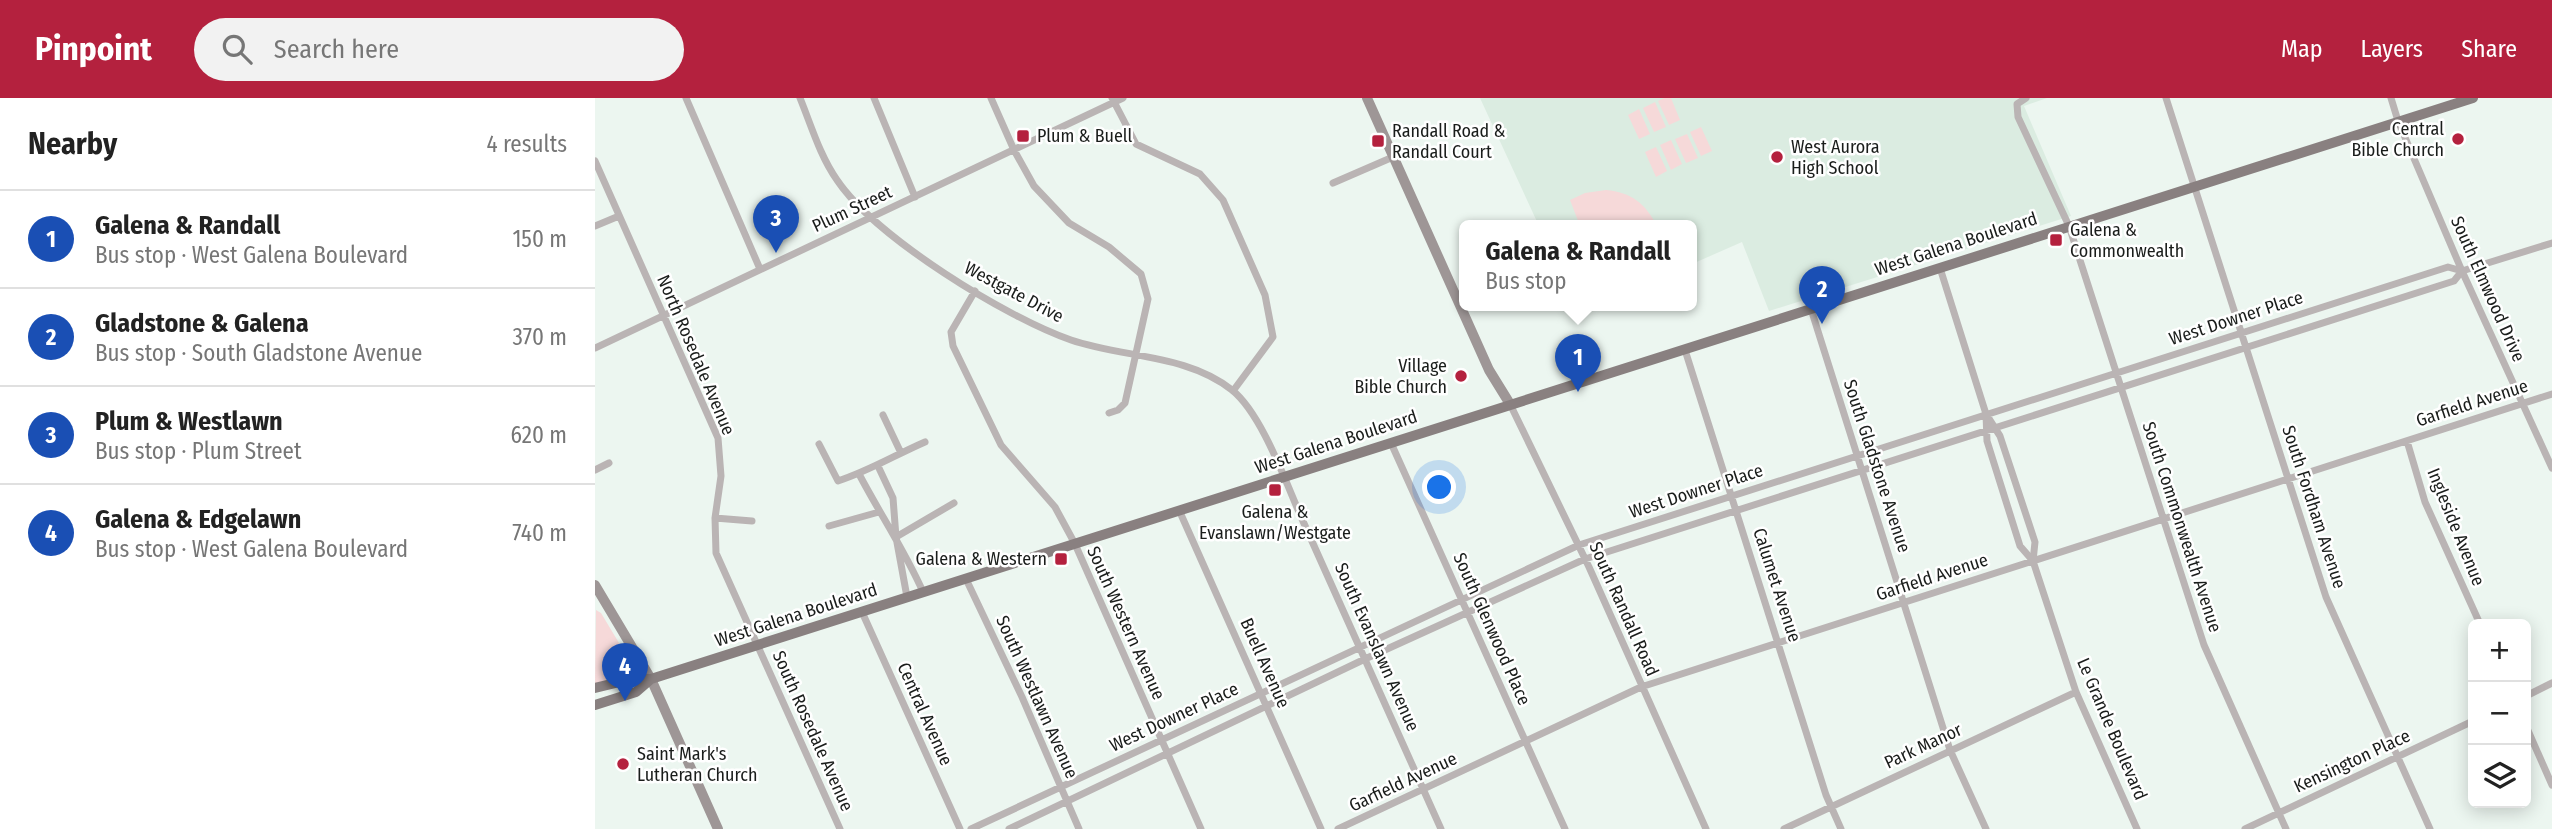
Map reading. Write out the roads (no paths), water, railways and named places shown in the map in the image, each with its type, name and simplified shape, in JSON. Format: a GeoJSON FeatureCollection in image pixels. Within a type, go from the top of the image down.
{"type":"FeatureCollection","features":[{"type":"Feature","properties":{"kind":"main road"},"geometry":{"type":"LineString","coordinates":[[1367,98],[1459,303]]}},
{"type":"Feature","properties":{"kind":"main road","name":"West Galena Boulevard"},"geometry":{"type":"LineString","coordinates":[[595,688],[632,679],[651,679],[757,646],[2473,98]]}},
{"type":"Feature","properties":{"kind":"main road"},"geometry":{"type":"LineString","coordinates":[[1462,311],[1489,370],[1510,404]]}},
{"type":"Feature","properties":{"kind":"main road"},"geometry":{"type":"LineString","coordinates":[[595,585],[651,679],[718,829]]}},
{"type":"Feature","properties":{"kind":"main road","name":"West Galena Boulevard"},"geometry":{"type":"LineString","coordinates":[[595,705],[636,692],[651,679]]}},
{"type":"Feature","properties":{"kind":"street"},"geometry":{"type":"LineString","coordinates":[[686,98],[760,269]]}},
{"type":"Feature","properties":{"kind":"street","name":"Westgate Drive"},"geometry":{"type":"LineString","coordinates":[[800,98],[837,181],[873,218],[914,252],[1015,314],[1071,340],[1205,372],[1233,391],[1248,408],[1283,477]]}},
{"type":"Feature","properties":{"kind":"street"},"geometry":{"type":"LineString","coordinates":[[874,98],[915,197]]}},
{"type":"Feature","properties":{"kind":"street"},"geometry":{"type":"LineString","coordinates":[[991,98],[1014,150],[1034,186],[1069,223],[1109,247],[1141,274],[1148,299],[1125,403],[1118,410],[1109,413]]}},
{"type":"Feature","properties":{"kind":"street","name":"Plum Street"},"geometry":{"type":"LineString","coordinates":[[595,348],[873,218],[1113,100],[1123,98]]}},
{"type":"Feature","properties":{"kind":"street","name":"South Commonwealth Avenue"},"geometry":{"type":"LineString","coordinates":[[2026,98],[2017,104],[2018,117],[2069,226],[2204,645],[2286,829]]}},
{"type":"Feature","properties":{"kind":"street","name":"South Fordham Avenue"},"geometry":{"type":"LineString","coordinates":[[2166,98],[2326,597],[2430,829]]}},
{"type":"Feature","properties":{"kind":"street","name":"South Elmwood Drive"},"geometry":{"type":"LineString","coordinates":[[2391,98],[2398,121],[2462,271],[2552,468]]}},
{"type":"Feature","properties":{"kind":"street"},"geometry":{"type":"LineString","coordinates":[[1113,100],[1136,144],[1201,174],[1223,200],[1265,295],[1273,337],[1233,391]]}},
{"type":"Feature","properties":{"kind":"street"},"geometry":{"type":"LineString","coordinates":[[1333,183],[1393,157]]}},
{"type":"Feature","properties":{"kind":"street","name":"North Rosedale Avenue"},"geometry":{"type":"LineString","coordinates":[[595,161],[718,438],[721,476],[715,518],[716,553],[757,646]]}},
{"type":"Feature","properties":{"kind":"street"},"geometry":{"type":"LineString","coordinates":[[595,226],[619,216]]}},
{"type":"Feature","properties":{"kind":"street","name":"West Downer Place"},"geometry":{"type":"LineString","coordinates":[[971,829],[1579,545],[2448,267],[2462,271],[2552,243]]}},
{"type":"Feature","properties":{"kind":"street","name":"Le Grande Boulevard"},"geometry":{"type":"LineString","coordinates":[[1940,268],[1986,414],[2000,436],[2035,542],[2033,561]]}},
{"type":"Feature","properties":{"kind":"street","name":"West Downer Place"},"geometry":{"type":"LineString","coordinates":[[1009,829],[1366,659],[1585,559],[2454,281],[2462,271]]}},
{"type":"Feature","properties":{"kind":"street","name":"South Western Avenue"},"geometry":{"type":"LineString","coordinates":[[975,291],[951,332],[953,346],[1001,445],[1055,507],[1075,544],[1201,829]]}},
{"type":"Feature","properties":{"kind":"street","name":"South Gladstone Avenue"},"geometry":{"type":"LineString","coordinates":[[1811,309],[1950,750],[1986,829]]}},
{"type":"Feature","properties":{"kind":"street","name":"Calumet Avenue"},"geometry":{"type":"LineString","coordinates":[[1685,350],[1831,807],[1841,829]]}},
{"type":"Feature","properties":{"kind":"street","name":"Garfield Avenue"},"geometry":{"type":"LineString","coordinates":[[1338,829],[1641,687],[2552,394]]}},
{"type":"Feature","properties":{"kind":"street","name":"South Randall Road"},"geometry":{"type":"LineString","coordinates":[[1510,404],[1579,545],[1706,829]]}},
{"type":"Feature","properties":{"kind":"street","name":"Le Grande Boulevard"},"geometry":{"type":"LineString","coordinates":[[1986,414],[1985,430],[2020,546],[2033,561],[2075,692],[2137,829]]}},
{"type":"Feature","properties":{"kind":"street"},"geometry":{"type":"LineString","coordinates":[[883,415],[901,453]]}},
{"type":"Feature","properties":{"kind":"street","name":"Ingleside Avenue"},"geometry":{"type":"LineString","coordinates":[[2407,441],[2425,502],[2478,619]]}},
{"type":"Feature","properties":{"kind":"street"},"geometry":{"type":"LineString","coordinates":[[819,444],[838,481],[878,466],[925,442]]}},
{"type":"Feature","properties":{"kind":"street","name":"South Glenwood Place"},"geometry":{"type":"LineString","coordinates":[[1391,443],[1565,829]]}},
{"type":"Feature","properties":{"kind":"street"},"geometry":{"type":"LineString","coordinates":[[595,470],[609,463]]}},
{"type":"Feature","properties":{"kind":"street"},"geometry":{"type":"LineString","coordinates":[[878,466],[893,498],[896,537],[907,597]]}},
{"type":"Feature","properties":{"kind":"street"},"geometry":{"type":"LineString","coordinates":[[859,474],[896,537],[923,592]]}},
{"type":"Feature","properties":{"kind":"street","name":"South Evanslawn Avenue"},"geometry":{"type":"LineString","coordinates":[[1283,477],[1441,829]]}},
{"type":"Feature","properties":{"kind":"street"},"geometry":{"type":"LineString","coordinates":[[896,537],[954,503]]}},
{"type":"Feature","properties":{"kind":"street","name":"Buell Avenue"},"geometry":{"type":"LineString","coordinates":[[1179,510],[1321,829]]}},
{"type":"Feature","properties":{"kind":"street"},"geometry":{"type":"LineString","coordinates":[[829,526],[879,512]]}},
{"type":"Feature","properties":{"kind":"street"},"geometry":{"type":"LineString","coordinates":[[715,518],[752,521]]}},
{"type":"Feature","properties":{"kind":"street","name":"South Westlawn Avenue"},"geometry":{"type":"LineString","coordinates":[[966,579],[1079,829]]}},
{"type":"Feature","properties":{"kind":"street","name":"Central Avenue"},"geometry":{"type":"LineString","coordinates":[[862,612],[960,829]]}},
{"type":"Feature","properties":{"kind":"street","name":"South Rosedale Avenue"},"geometry":{"type":"LineString","coordinates":[[757,646],[840,829]]}},
{"type":"Feature","properties":{"kind":"street"},"geometry":{"type":"LineString","coordinates":[[2531,694],[2552,683]]}},
{"type":"Feature","properties":{"kind":"street","name":"Park Manor"},"geometry":{"type":"LineString","coordinates":[[1784,829],[2075,692]]}},
{"type":"Feature","properties":{"kind":"street","name":"Kensington Place"},"geometry":{"type":"LineString","coordinates":[[2245,829],[2468,723]]}},
{"type":"Feature","properties":{"kind":"street"},"geometry":{"type":"LineString","coordinates":[[2531,737],[2552,785]]}},
{"type":"Feature","properties":{"kind":"place","name":"Plum & Buell"},"geometry":{"type":"Point","coordinates":[1023,136]}},
{"type":"Feature","properties":{"kind":"place","name":"Central Bible Church"},"geometry":{"type":"Point","coordinates":[2458,139]}},
{"type":"Feature","properties":{"kind":"place","name":"Randall Road & Randall Court"},"geometry":{"type":"Point","coordinates":[1378,141]}},
{"type":"Feature","properties":{"kind":"place","name":"West Aurora High School"},"geometry":{"type":"Point","coordinates":[1777,157]}},
{"type":"Feature","properties":{"kind":"place","name":"Galena & Commonwealth"},"geometry":{"type":"Point","coordinates":[2056,240]}},
{"type":"Feature","properties":{"kind":"place","name":"Plum & Westlawn"},"geometry":{"type":"Point","coordinates":[776,253]}},
{"type":"Feature","properties":{"kind":"place","name":"Gladstone & Galena"},"geometry":{"type":"Point","coordinates":[1822,324]}},
{"type":"Feature","properties":{"kind":"place","name":"Village Bible Church"},"geometry":{"type":"Point","coordinates":[1461,376]}},
{"type":"Feature","properties":{"kind":"place","name":"Galena & Randall"},"geometry":{"type":"Point","coordinates":[1578,392]}},
{"type":"Feature","properties":{"kind":"place","name":"Galena & Evanslawn/Westgate"},"geometry":{"type":"Point","coordinates":[1275,490]}},
{"type":"Feature","properties":{"kind":"place","name":"Galena & Western"},"geometry":{"type":"Point","coordinates":[1061,559]}},
{"type":"Feature","properties":{"kind":"place","name":"Galena & Edgelawn"},"geometry":{"type":"Point","coordinates":[625,701]}},
{"type":"Feature","properties":{"kind":"place","name":"Saint Mark's Lutheran Church"},"geometry":{"type":"Point","coordinates":[623,764]}}]}
